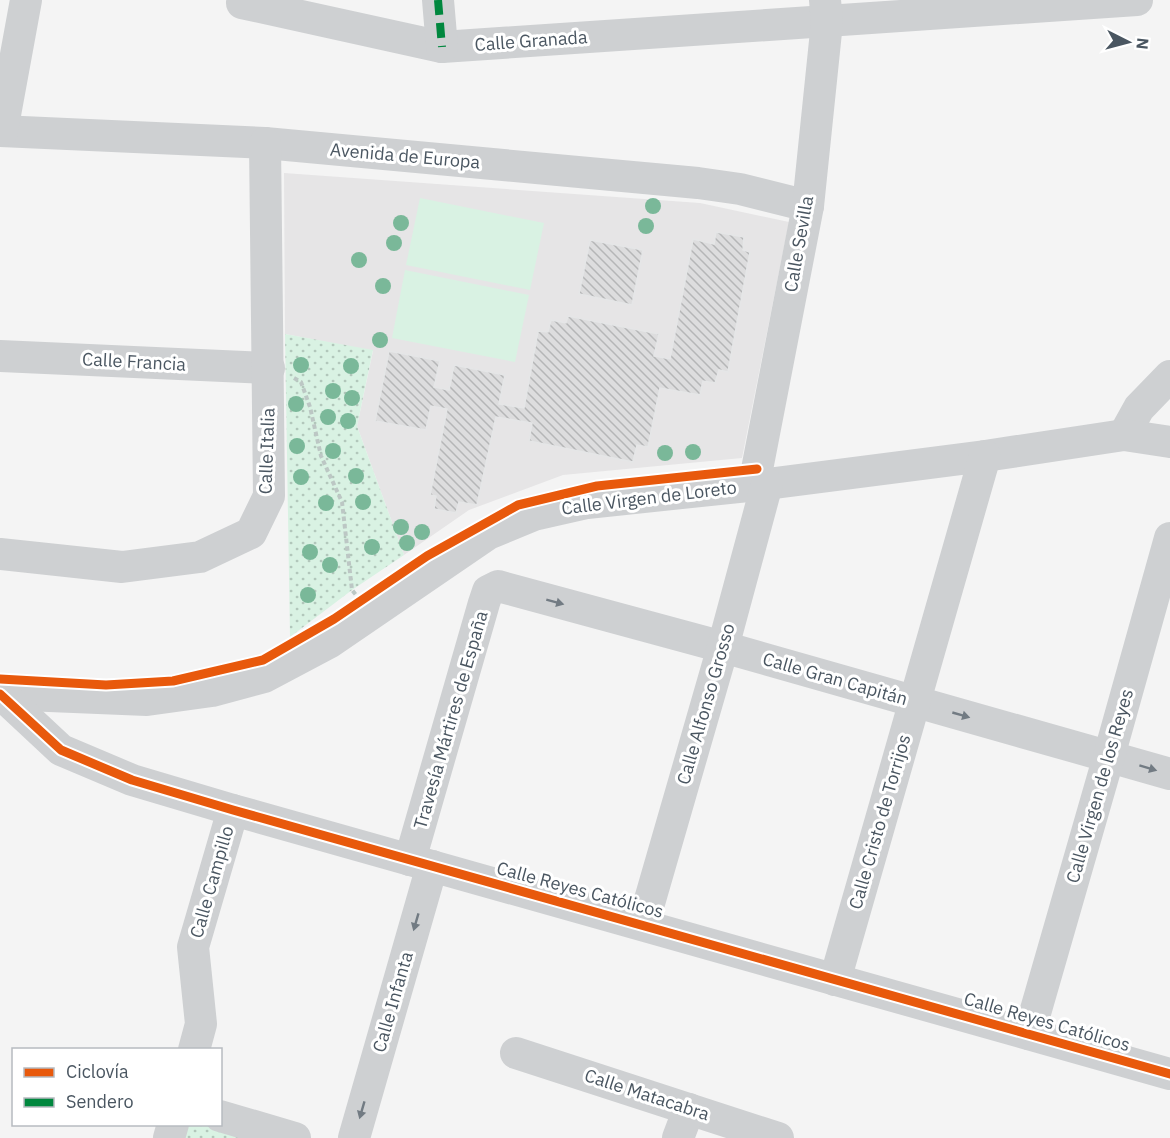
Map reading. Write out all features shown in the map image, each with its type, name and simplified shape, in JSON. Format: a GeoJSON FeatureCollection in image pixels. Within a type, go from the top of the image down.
{"type":"FeatureCollection","features":[{"type":"Feature","properties":{"kind":"street"},"geometry":{"type":"LineString","coordinates":[[1,131],[26,0]]}},
{"type":"Feature","properties":{"kind":"street","name":"Calle Granada"},"geometry":{"type":"LineString","coordinates":[[243,0],[242,3],[441,47],[826,11],[1137,0]]}},
{"type":"Feature","properties":{"kind":"street"},"geometry":{"type":"LineString","coordinates":[[438,0],[441,47]]}},
{"type":"Feature","properties":{"kind":"street","name":"Calle Sevilla"},"geometry":{"type":"LineString","coordinates":[[760,484],[808,206],[826,11]]}},
{"type":"Feature","properties":{"kind":"street","name":"Avenida de Europa"},"geometry":{"type":"LineString","coordinates":[[1,131],[265,143],[698,183],[740,189],[808,206]]}},
{"type":"Feature","properties":{"kind":"street","name":"Calle Italia"},"geometry":{"type":"LineString","coordinates":[[0,554],[122,567],[200,557],[251,533],[269,496],[265,143]]}},
{"type":"Feature","properties":{"kind":"street","name":"Calle Francia"},"geometry":{"type":"LineString","coordinates":[[0,356],[268,368]]}},
{"type":"Feature","properties":{"kind":"street"},"geometry":{"type":"LineString","coordinates":[[1125,435],[1139,408],[1170,376]]}},
{"type":"Feature","properties":{"kind":"street","name":"Calle Virgen de Loreto"},"geometry":{"type":"LineString","coordinates":[[1,694],[147,700],[212,691],[264,677],[330,642],[488,534],[534,515],[587,503],[985,456],[1125,435],[1170,442]]}},
{"type":"Feature","properties":{"kind":"street","name":"Calle Cristo de Torrijos"},"geometry":{"type":"LineString","coordinates":[[835,980],[985,456]]}},
{"type":"Feature","properties":{"kind":"street","name":"Calle Alfonso Grosso"},"geometry":{"type":"LineString","coordinates":[[643,924],[723,647],[760,484]]}},
{"type":"Feature","properties":{"kind":"street","name":"Calle Virgen de los Reyes"},"geometry":{"type":"LineString","coordinates":[[1029,1034],[1170,538]]}},
{"type":"Feature","properties":{"kind":"street","name":"Calle Gran Capitán"},"geometry":{"type":"LineString","coordinates":[[498,586],[723,647],[1170,774]]}},
{"type":"Feature","properties":{"kind":"street","name":"Travesía Mártires de España"},"geometry":{"type":"LineString","coordinates":[[421,863],[484,603],[488,591],[498,586]]}},
{"type":"Feature","properties":{"kind":"street","name":"Calle Reyes Católicos"},"geometry":{"type":"LineString","coordinates":[[1,694],[61,750],[132,780],[1170,1074]]}},
{"type":"Feature","properties":{"kind":"street","name":"Calle Campillo"},"geometry":{"type":"LineString","coordinates":[[198,1037],[193,947],[233,810]]}},
{"type":"Feature","properties":{"kind":"street","name":"Calle Infanta"},"geometry":{"type":"LineString","coordinates":[[354,1138],[421,863]]}},
{"type":"Feature","properties":{"kind":"street","name":"Calle Matacabra"},"geometry":{"type":"LineString","coordinates":[[516,1053],[778,1138]]}},
{"type":"Feature","properties":{"kind":"street"},"geometry":{"type":"LineString","coordinates":[[678,1138],[689,1108]]}},
{"type":"Feature","properties":{"kind":"street"},"geometry":{"type":"LineString","coordinates":[[222,1117],[296,1138]]}},
{"type":"Feature","properties":{"kind":"path"},"geometry":{"type":"LineString","coordinates":[[268,368],[286,372],[301,382],[310,407],[321,456],[342,502],[352,590],[360,600]]}},
{"type":"Feature","properties":{"kind":"path"},"geometry":{"type":"LineString","coordinates":[[351,607],[370,594]]}},
{"type":"Feature","properties":{"kind":"shaded area"},"geometry":{"type":"Polygon","coordinates":[[[284,173],[700,203],[789,222],[742,458],[563,475],[469,510],[404,555],[357,426],[373,351],[285,334],[284,173]]]}},
{"type":"Feature","properties":{"kind":"green space"},"geometry":{"type":"Polygon","coordinates":[[[420,198],[544,223],[530,290],[406,265],[420,198]]]}},
{"type":"Feature","properties":{"kind":"green space"},"geometry":{"type":"Polygon","coordinates":[[[405,270],[529,295],[515,362],[392,338],[405,270]]]}},
{"type":"Feature","properties":{"kind":"green space"},"geometry":{"type":"Polygon","coordinates":[[[285,334],[373,350],[357,426],[404,555],[352,590],[290,637],[285,334]]]}},
{"type":"Feature","properties":{"kind":"green space"},"geometry":{"type":"Polygon","coordinates":[[[222,1124],[295,1138],[169,1138],[173,1126],[222,1124]]]}},
{"type":"Feature","properties":{"kind":"building"},"geometry":{"type":"Polygon","coordinates":[[[716,232],[744,237],[743,250],[750,252],[728,372],[719,370],[715,383],[703,381],[700,395],[660,388],[648,447],[637,445],[633,462],[529,441],[532,423],[496,417],[477,505],[459,502],[456,513],[434,509],[436,496],[430,495],[447,409],[431,406],[426,430],[375,421],[389,351],[440,361],[434,387],[449,390],[454,365],[505,375],[499,404],[524,408],[538,331],[548,332],[551,320],[566,323],[568,316],[659,334],[654,356],[670,359],[693,239],[714,244],[716,232]]]}},
{"type":"Feature","properties":{"kind":"building"},"geometry":{"type":"Polygon","coordinates":[[[590,240],[643,250],[632,305],[579,294],[590,240]]]}},
{"type":"Feature","properties":{"kind":"marked path"},"geometry":{"type":"LineString","coordinates":[[438,0],[442,47]]}},
{"type":"Feature","properties":{"kind":"cycle path"},"geometry":{"type":"LineString","coordinates":[[0,679],[106,685],[173,681],[263,660],[334,619],[427,556],[518,505],[597,486],[757,469]]}},
{"type":"Feature","properties":{"kind":"cycle path"},"geometry":{"type":"LineString","coordinates":[[0,694],[61,750],[132,780],[1170,1074]]}}]}
